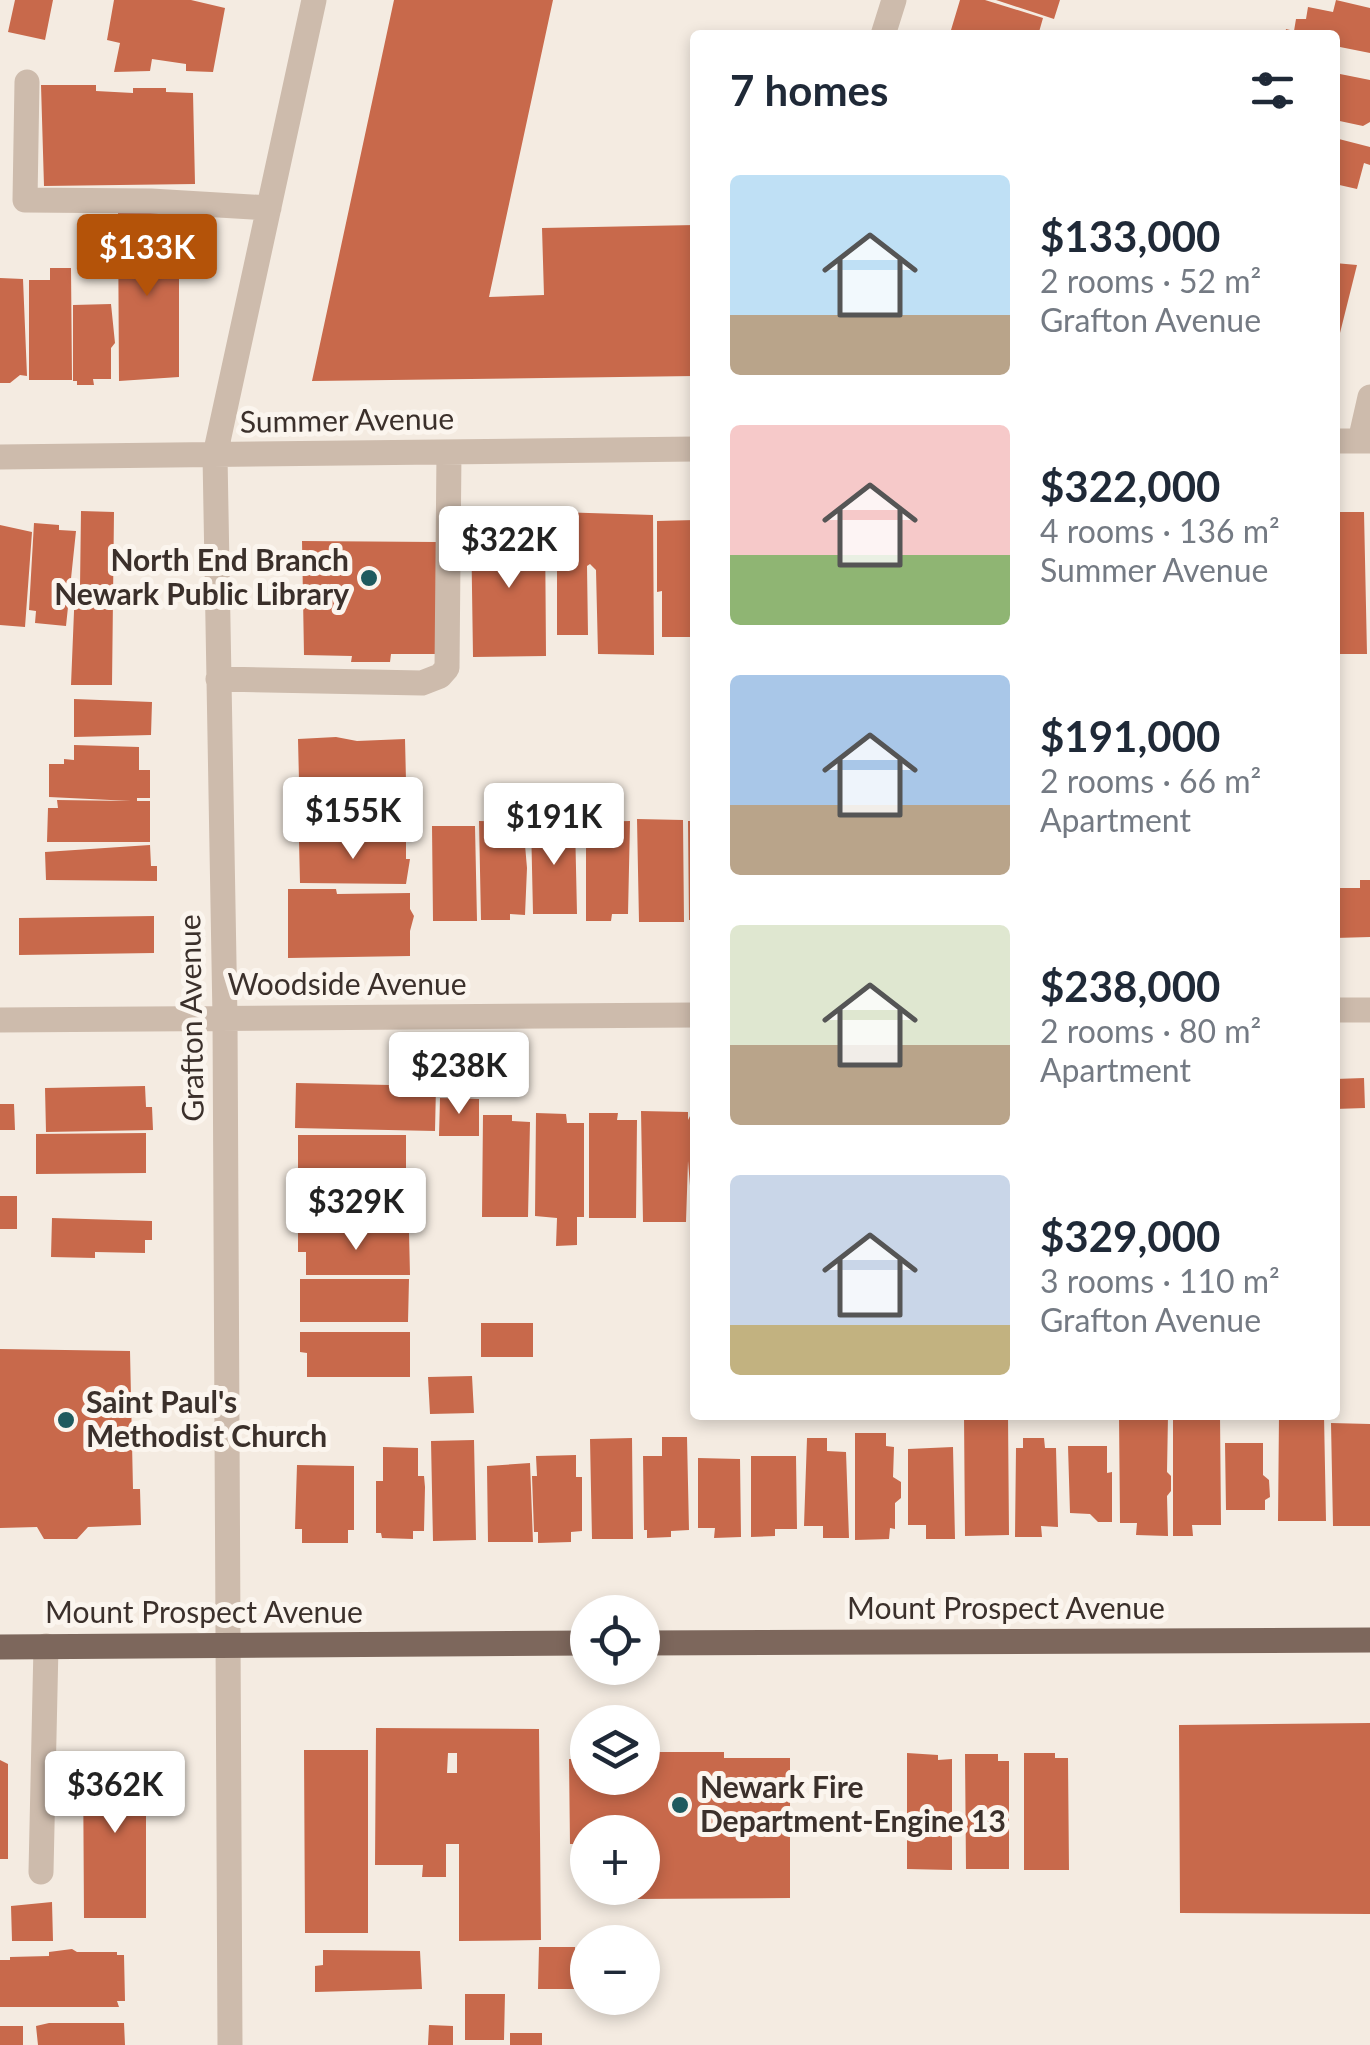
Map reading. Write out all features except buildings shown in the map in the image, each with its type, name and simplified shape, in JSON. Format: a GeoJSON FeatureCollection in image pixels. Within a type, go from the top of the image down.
{"type":"FeatureCollection","features":[{"type":"Feature","properties":{"kind":"main road","name":"Mount Prospect Avenue"},"geometry":{"type":"LineString","coordinates":[[660,1643],[1370,1640]]}},
{"type":"Feature","properties":{"kind":"main road","name":"Mount Prospect Avenue"},"geometry":{"type":"LineString","coordinates":[[0,1647],[570,1644]]}},
{"type":"Feature","properties":{"kind":"street","name":"Grafton Avenue"},"geometry":{"type":"LineString","coordinates":[[230,2045],[225,1018],[214,455],[314,0]]}},
{"type":"Feature","properties":{"kind":"street"},"geometry":{"type":"LineString","coordinates":[[885,30],[894,0]]}},
{"type":"Feature","properties":{"kind":"street"},"geometry":{"type":"LineString","coordinates":[[26,82],[25,200],[268,208]]}},
{"type":"Feature","properties":{"kind":"street"},"geometry":{"type":"LineString","coordinates":[[1355,441],[1370,397]]}},
{"type":"Feature","properties":{"kind":"street","name":"Summer Avenue"},"geometry":{"type":"LineString","coordinates":[[0,458],[690,449]]}},
{"type":"Feature","properties":{"kind":"street"},"geometry":{"type":"LineString","coordinates":[[218,679],[422,683],[440,676],[448,668],[449,452]]}},
{"type":"Feature","properties":{"kind":"street"},"geometry":{"type":"LineString","coordinates":[[1340,1010],[1370,1010]]}},
{"type":"Feature","properties":{"kind":"street","name":"Woodside Avenue"},"geometry":{"type":"LineString","coordinates":[[0,1020],[690,1015]]}},
{"type":"Feature","properties":{"kind":"street"},"geometry":{"type":"LineString","coordinates":[[40,1872],[46,1646]]}},
{"type":"Feature","properties":{"kind":"place","name":"North End Branch Newark Public Library"},"geometry":{"type":"Point","coordinates":[369,578]}},
{"type":"Feature","properties":{"kind":"place","name":"Saint Paul's Methodist Church"},"geometry":{"type":"Point","coordinates":[66,1420]}},
{"type":"Feature","properties":{"kind":"place","name":"Newark Fire Department-Engine 13"},"geometry":{"type":"Point","coordinates":[680,1805]}}]}
